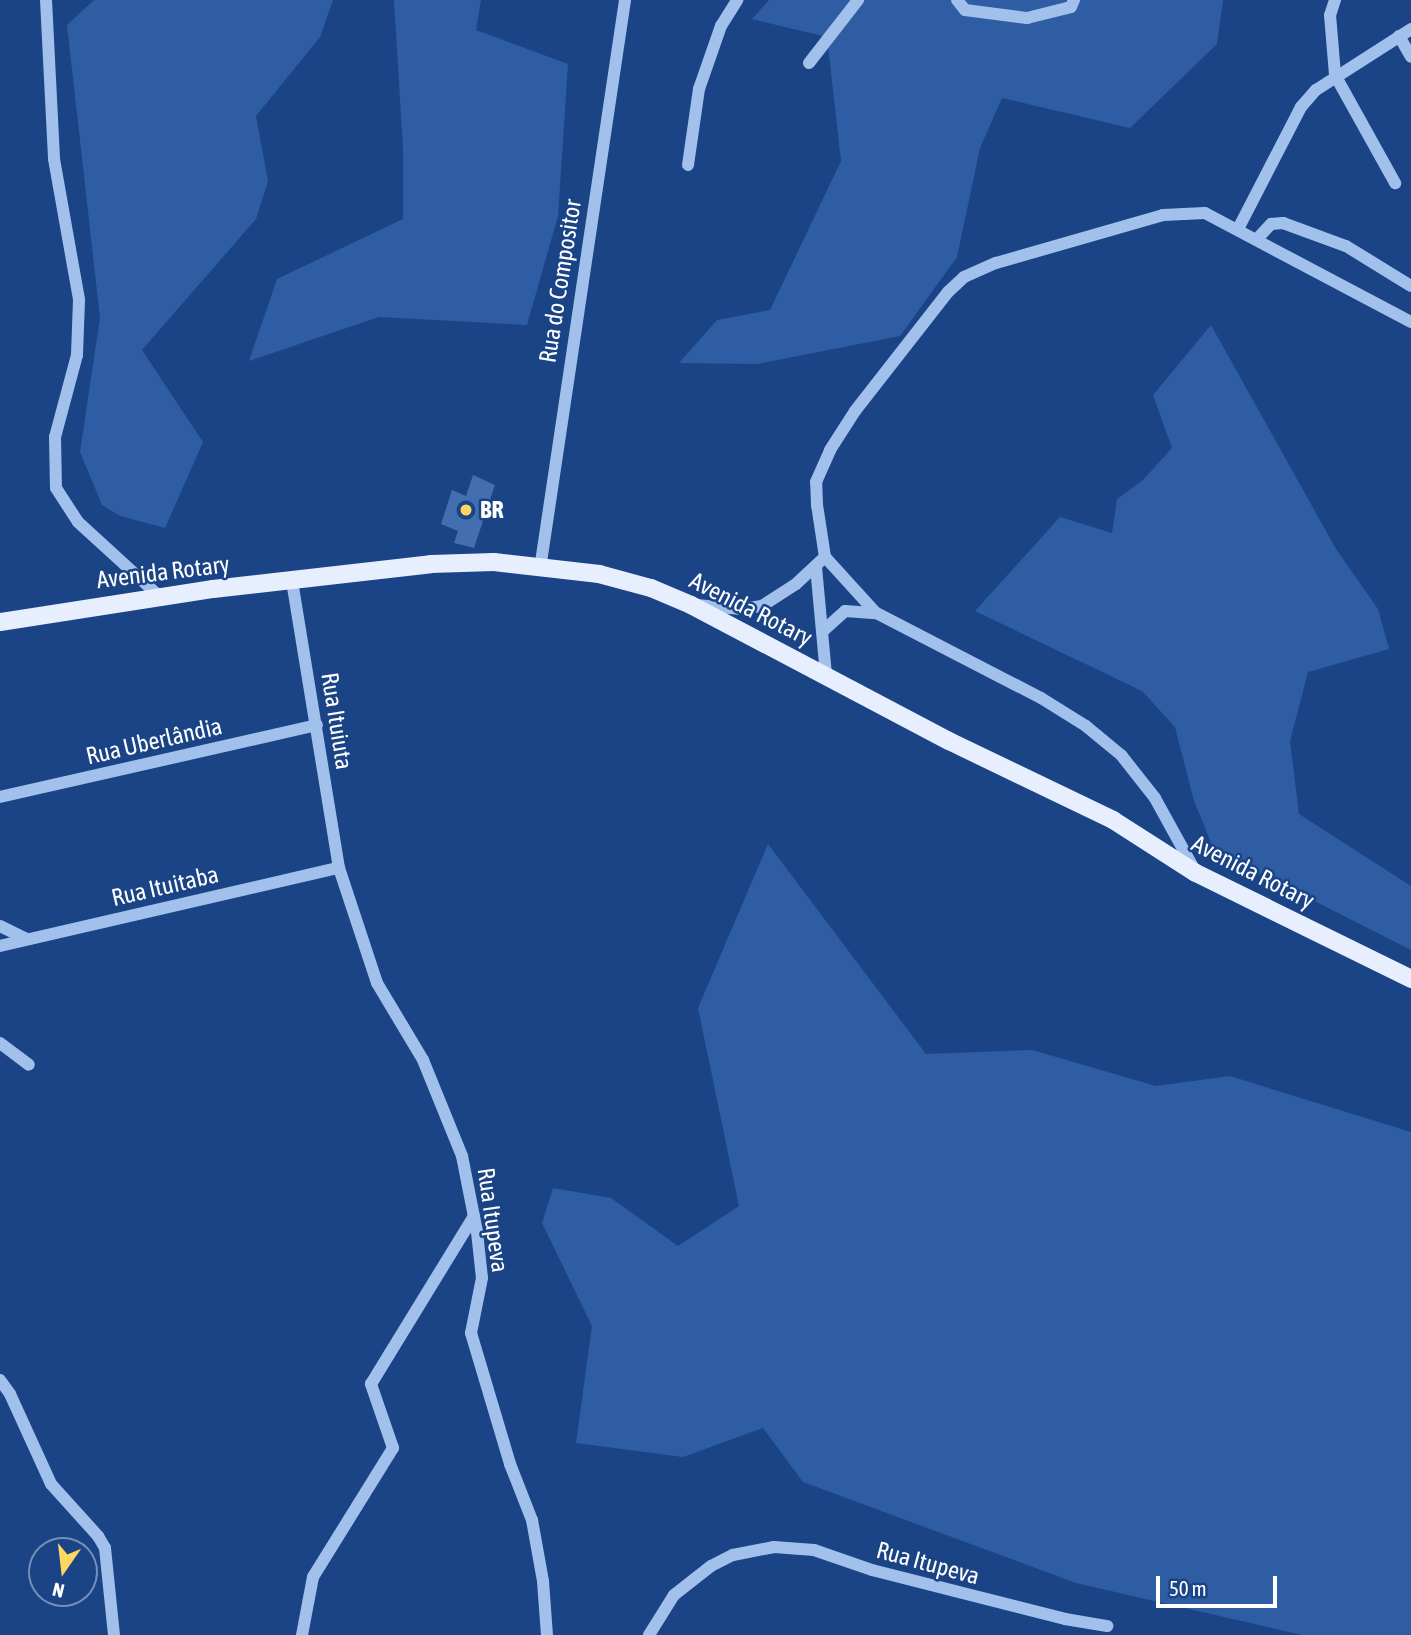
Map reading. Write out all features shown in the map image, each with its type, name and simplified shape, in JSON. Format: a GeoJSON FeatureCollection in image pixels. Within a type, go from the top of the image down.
{"type":"FeatureCollection","features":[{"type":"Feature","properties":{"kind":"main road","name":"Avenida Rotary"},"geometry":{"type":"LineString","coordinates":[[0,622],[83,607],[292,581],[346,571],[431,564],[494,562],[599,575],[651,588],[691,605],[949,741],[1113,820],[1196,873],[1411,979]]}},
{"type":"Feature","properties":{"kind":"street"},"geometry":{"type":"LineString","coordinates":[[46,0],[54,159],[79,300],[77,355],[55,437],[56,488],[78,522],[160,597]]}},
{"type":"Feature","properties":{"kind":"street","name":"Rua do Compositor"},"geometry":{"type":"LineString","coordinates":[[540,569],[625,0]]}},
{"type":"Feature","properties":{"kind":"street"},"geometry":{"type":"LineString","coordinates":[[688,165],[699,89],[721,26],[737,0]]}},
{"type":"Feature","properties":{"kind":"street"},"geometry":{"type":"LineString","coordinates":[[809,62],[858,0]]}},
{"type":"Feature","properties":{"kind":"street"},"geometry":{"type":"LineString","coordinates":[[957,0],[965,10],[1027,18],[1071,7],[1074,0]]}},
{"type":"Feature","properties":{"kind":"street"},"geometry":{"type":"LineString","coordinates":[[1037,0],[1044,13]]}},
{"type":"Feature","properties":{"kind":"street"},"geometry":{"type":"LineString","coordinates":[[1335,0],[1330,15],[1335,75],[1395,183]]}},
{"type":"Feature","properties":{"kind":"street"},"geometry":{"type":"LineString","coordinates":[[1238,229],[1301,107],[1335,75],[1411,29]]}},
{"type":"Feature","properties":{"kind":"street"},"geometry":{"type":"LineString","coordinates":[[1399,36],[1411,57]]}},
{"type":"Feature","properties":{"kind":"street"},"geometry":{"type":"LineString","coordinates":[[1196,873],[1155,798],[1121,755],[1086,726],[1041,698],[876,614],[825,557],[817,505],[817,482],[830,450],[855,411],[948,292],[964,277],[996,263],[1163,215],[1205,213],[1411,323]]}},
{"type":"Feature","properties":{"kind":"street"},"geometry":{"type":"LineString","coordinates":[[1257,239],[1271,224],[1283,223],[1346,246],[1411,286]]}},
{"type":"Feature","properties":{"kind":"street"},"geometry":{"type":"LineString","coordinates":[[691,605],[742,609],[762,606],[816,567],[825,557]]}},
{"type":"Feature","properties":{"kind":"street"},"geometry":{"type":"LineString","coordinates":[[816,567],[824,630],[826,675]]}},
{"type":"Feature","properties":{"kind":"street","name":"Rua Ituiuta"},"geometry":{"type":"LineString","coordinates":[[292,581],[339,868]]}},
{"type":"Feature","properties":{"kind":"street"},"geometry":{"type":"LineString","coordinates":[[824,630],[845,611],[876,614]]}},
{"type":"Feature","properties":{"kind":"street","name":"Rua Uberlândia"},"geometry":{"type":"LineString","coordinates":[[0,797],[317,725]]}},
{"type":"Feature","properties":{"kind":"street","name":"Rua Ituitaba"},"geometry":{"type":"LineString","coordinates":[[0,946],[339,868]]}},
{"type":"Feature","properties":{"kind":"street","name":"Rua Itupeva"},"geometry":{"type":"LineString","coordinates":[[339,868],[377,983],[423,1060],[453,1126],[463,1156],[482,1278],[471,1333],[510,1464],[531,1520],[543,1581],[547,1635]]}},
{"type":"Feature","properties":{"kind":"street"},"geometry":{"type":"LineString","coordinates":[[0,926],[27,939]]}},
{"type":"Feature","properties":{"kind":"street"},"geometry":{"type":"LineString","coordinates":[[0,1043],[29,1065]]}},
{"type":"Feature","properties":{"kind":"street"},"geometry":{"type":"LineString","coordinates":[[302,1635],[313,1577],[393,1448],[371,1384],[474,1216]]}},
{"type":"Feature","properties":{"kind":"street"},"geometry":{"type":"LineString","coordinates":[[0,1380],[10,1394],[51,1484],[98,1536],[105,1548],[114,1635]]}},
{"type":"Feature","properties":{"kind":"street","name":"Rua Itupeva"},"geometry":{"type":"LineString","coordinates":[[649,1635],[674,1595],[698,1575],[733,1555],[774,1546],[814,1550],[885,1574],[1065,1619],[1107,1626]]}},
{"type":"Feature","properties":{"kind":"shaded area"},"geometry":{"type":"Polygon","coordinates":[[[94,0],[333,0],[320,37],[256,116],[268,181],[256,219],[142,350],[203,442],[165,528],[120,516],[102,505],[80,452],[100,318],[67,25],[94,0]]]}},
{"type":"Feature","properties":{"kind":"shaded area"},"geometry":{"type":"Polygon","coordinates":[[[394,0],[481,0],[476,30],[568,64],[558,216],[527,325],[379,317],[249,361],[277,279],[403,219],[403,149],[394,0]]]}},
{"type":"Feature","properties":{"kind":"shaded area"},"geometry":{"type":"Polygon","coordinates":[[[769,0],[1223,0],[1217,44],[1130,128],[1002,98],[980,148],[957,257],[900,336],[757,364],[679,363],[717,320],[770,310],[841,161],[827,37],[752,19],[769,0]]]}},
{"type":"Feature","properties":{"kind":"shaded area"},"geometry":{"type":"Polygon","coordinates":[[[1211,325],[1336,549],[1378,609],[1389,649],[1308,672],[1290,741],[1299,814],[1411,886],[1411,950],[1214,850],[1194,801],[1175,727],[1142,691],[975,611],[1060,517],[1112,533],[1117,499],[1143,480],[1172,448],[1153,395],[1211,325]]]}},
{"type":"Feature","properties":{"kind":"shaded area"},"geometry":{"type":"Polygon","coordinates":[[[768,844],[926,1054],[1032,1050],[1156,1086],[1230,1076],[1411,1132],[1411,1635],[1302,1635],[1076,1583],[803,1482],[763,1428],[683,1457],[576,1443],[592,1326],[542,1223],[553,1188],[611,1198],[678,1246],[739,1206],[698,1008],[768,844]]]}},
{"type":"Feature","properties":{"kind":"building","name":"BR"},"geometry":{"type":"Polygon","coordinates":[[[473,475],[495,485],[474,548],[454,543],[458,531],[441,524],[452,490],[466,496],[473,475]]]}},
{"type":"Feature","properties":{"kind":"place","name":"BR"},"geometry":{"type":"Point","coordinates":[466,510]}}]}
